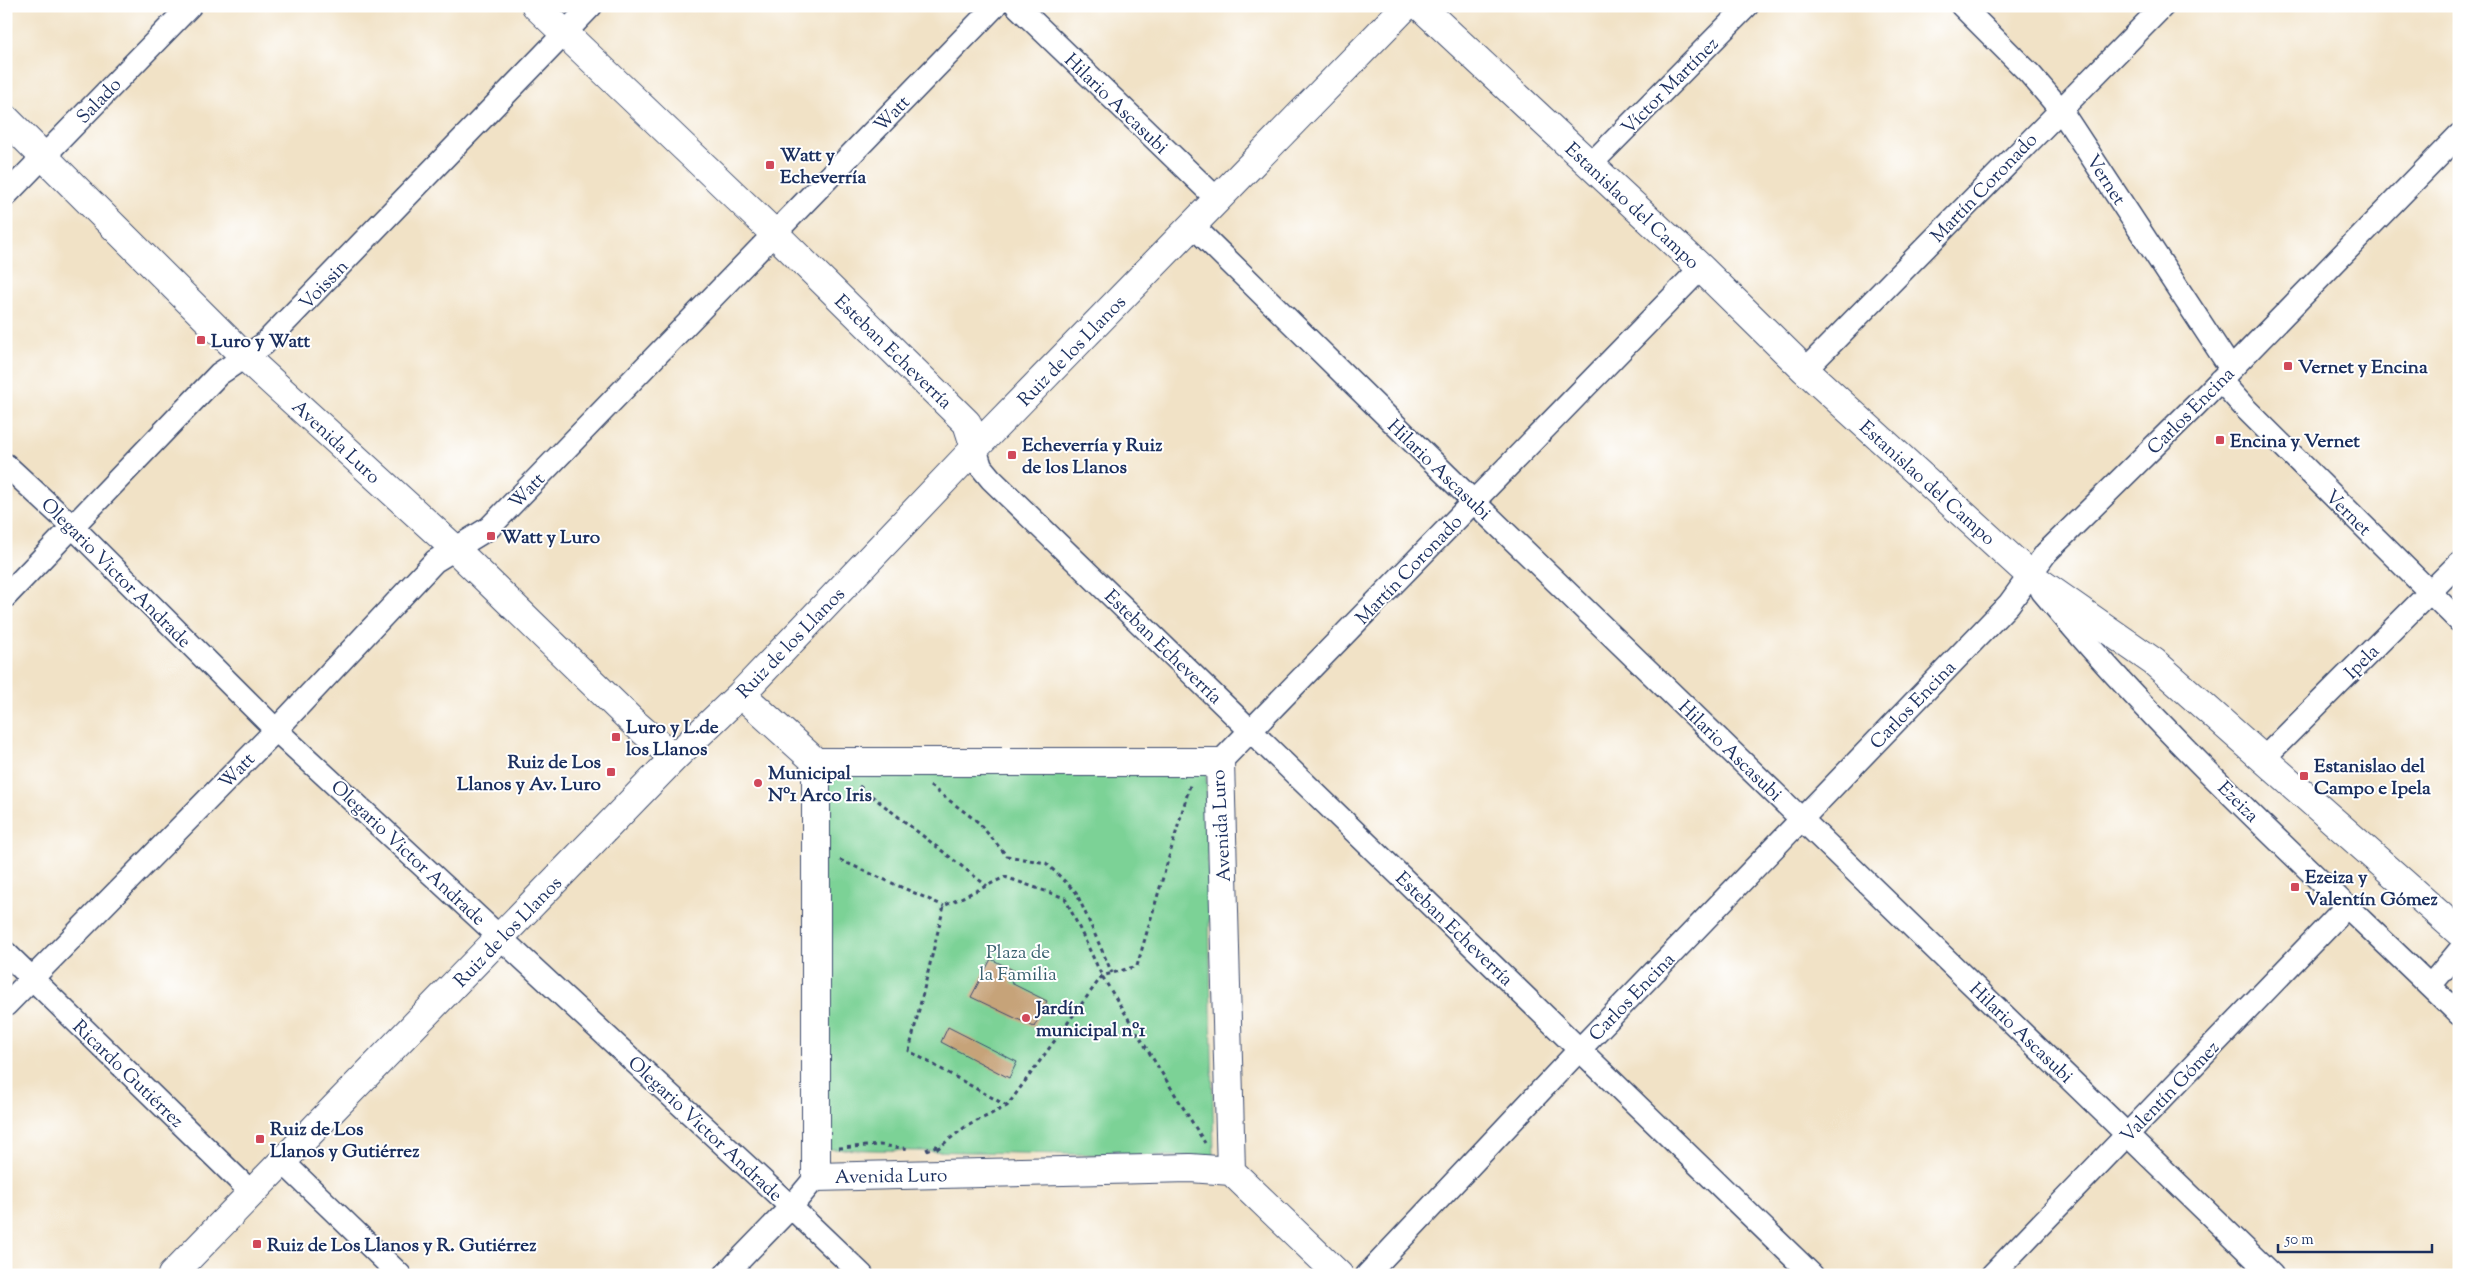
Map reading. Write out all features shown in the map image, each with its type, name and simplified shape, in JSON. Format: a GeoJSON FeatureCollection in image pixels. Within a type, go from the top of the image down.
{"type":"FeatureCollection","features":[{"type":"Feature","properties":{"kind":"street","name":"Salado"},"geometry":{"type":"LineString","coordinates":[[6,194],[190,6]]}},
{"type":"Feature","properties":{"kind":"street","name":"Esteban Echeverría"},"geometry":{"type":"LineString","coordinates":[[536,6],[774,233],[967,423],[981,467],[991,479],[1812,1275]]}},
{"type":"Feature","properties":{"kind":"street","name":"Voissin"},"geometry":{"type":"LineString","coordinates":[[6,596],[220,374],[264,344],[591,6]]}},
{"type":"Feature","properties":{"kind":"street","name":"Watt"},"geometry":{"type":"LineString","coordinates":[[6,1005],[276,730],[435,561],[489,528],[995,6]]}},
{"type":"Feature","properties":{"kind":"street","name":"Hilario Ascasubi"},"geometry":{"type":"LineString","coordinates":[[1017,6],[1217,199]]}},
{"type":"Feature","properties":{"kind":"street","name":"Ruiz de los Llanos"},"geometry":{"type":"LineString","coordinates":[[172,1275],[674,758],[741,694],[975,448],[1406,6]]}},
{"type":"Feature","properties":{"kind":"street","name":"Estanislao del Campo"},"geometry":{"type":"LineString","coordinates":[[1420,6],[1701,268],[1805,370],[2031,576],[2154,662],[2459,932]]}},
{"type":"Feature","properties":{"kind":"street","name":"Víctor Martínez"},"geometry":{"type":"LineString","coordinates":[[1590,164],[1747,6]]}},
{"type":"Feature","properties":{"kind":"street","name":"Vernet"},"geometry":{"type":"LineString","coordinates":[[1962,6],[2030,74],[2060,109],[2245,408],[2459,621]]}},
{"type":"Feature","properties":{"kind":"street","name":"Martín Coronado"},"geometry":{"type":"LineString","coordinates":[[1805,370],[2163,6]]}},
{"type":"Feature","properties":{"kind":"street","name":"Avenida Luro"},"geometry":{"type":"LineString","coordinates":[[6,119],[45,155],[245,357],[454,549],[631,720],[674,758]]}},
{"type":"Feature","properties":{"kind":"street","name":"Carlos Encina"},"geometry":{"type":"LineString","coordinates":[[1367,1275],[1580,1049],[2009,604],[2046,553],[2459,136]]}},
{"type":"Feature","properties":{"kind":"street","name":"Hilario Ascasubi"},"geometry":{"type":"LineString","coordinates":[[1192,225],[1474,502],[2272,1275]]}},
{"type":"Feature","properties":{"kind":"street","name":"Martín Coronado"},"geometry":{"type":"LineString","coordinates":[[1220,762],[1701,268]]}},
{"type":"Feature","properties":{"kind":"street","name":"Olegario Victor Andrade"},"geometry":{"type":"LineString","coordinates":[[6,465],[73,527],[276,730],[501,937],[862,1275]]}},
{"type":"Feature","properties":{"kind":"street","name":"Ipela"},"geometry":{"type":"LineString","coordinates":[[2263,758],[2459,563]]}},
{"type":"Feature","properties":{"kind":"street","name":"Ezeiza"},"geometry":{"type":"LineString","coordinates":[[2031,576],[2114,675],[2309,871],[2459,1014]]}},
{"type":"Feature","properties":{"kind":"street"},"geometry":{"type":"LineString","coordinates":[[741,694],[816,762]]}},
{"type":"Feature","properties":{"kind":"street","name":"Avenida Luro"},"geometry":{"type":"LineString","coordinates":[[816,762],[1220,762],[1231,1171],[1190,1168],[816,1176],[816,762]]}},
{"type":"Feature","properties":{"kind":"street","name":"Valentín Gómez"},"geometry":{"type":"LineString","coordinates":[[1992,1275],[2347,906]]}},
{"type":"Feature","properties":{"kind":"street"},"geometry":{"type":"LineString","coordinates":[[2430,986],[2459,951]]}},
{"type":"Feature","properties":{"kind":"street","name":"Ricardo Gutiérrez"},"geometry":{"type":"LineString","coordinates":[[6,953],[251,1192]]}},
{"type":"Feature","properties":{"kind":"street"},"geometry":{"type":"LineString","coordinates":[[282,1161],[400,1275]]}},
{"type":"Feature","properties":{"kind":"street"},"geometry":{"type":"LineString","coordinates":[[1231,1171],[1339,1275]]}},
{"type":"Feature","properties":{"kind":"street"},"geometry":{"type":"LineString","coordinates":[[725,1275],[791,1207],[816,1176]]}},
{"type":"Feature","properties":{"kind":"path"},"geometry":{"type":"LineString","coordinates":[[934,1151],[966,1127],[1006,1106],[1102,976],[1137,966],[1192,778]]}},
{"type":"Feature","properties":{"kind":"path"},"geometry":{"type":"LineString","coordinates":[[926,783],[978,822],[1007,856],[1046,864],[1076,892],[1112,973]]}},
{"type":"Feature","properties":{"kind":"path"},"geometry":{"type":"LineString","coordinates":[[857,785],[986,886]]}},
{"type":"Feature","properties":{"kind":"path"},"geometry":{"type":"LineString","coordinates":[[831,856],[944,906],[1004,877],[1065,898],[1102,976],[1209,1148]]}},
{"type":"Feature","properties":{"kind":"path"},"geometry":{"type":"LineString","coordinates":[[944,906],[909,1051],[1006,1106]]}},
{"type":"Feature","properties":{"kind":"path"},"geometry":{"type":"LineString","coordinates":[[944,1152],[923,1151],[945,1143]]}},
{"type":"Feature","properties":{"kind":"path"},"geometry":{"type":"LineString","coordinates":[[833,1149],[915,1150]]}},
{"type":"Feature","properties":{"kind":"green space","name":"Plaza de la Familia"},"geometry":{"type":"Polygon","coordinates":[[[1206,767],[1214,1157],[823,1149],[822,773],[1206,767]]]}},
{"type":"Feature","properties":{"kind":"building"},"geometry":{"type":"Polygon","coordinates":[[[991,959],[1017,972],[1011,983],[1047,1001],[1034,1027],[971,997],[991,959]]]}},
{"type":"Feature","properties":{"kind":"building"},"geometry":{"type":"Polygon","coordinates":[[[948,1027],[1017,1062],[1009,1078],[941,1042],[948,1027]]]}},
{"type":"Feature","properties":{"kind":"place","name":"Watt y Echeverría"},"geometry":{"type":"Point","coordinates":[770,165]}},
{"type":"Feature","properties":{"kind":"place","name":"Luro y Watt"},"geometry":{"type":"Point","coordinates":[201,340]}},
{"type":"Feature","properties":{"kind":"place","name":"Vernet y Encina"},"geometry":{"type":"Point","coordinates":[2288,366]}},
{"type":"Feature","properties":{"kind":"place","name":"Encina y Vernet"},"geometry":{"type":"Point","coordinates":[2220,440]}},
{"type":"Feature","properties":{"kind":"place","name":"Echeverría y Ruiz de los Llanos"},"geometry":{"type":"Point","coordinates":[1012,455]}},
{"type":"Feature","properties":{"kind":"place","name":"Watt y Luro"},"geometry":{"type":"Point","coordinates":[491,536]}},
{"type":"Feature","properties":{"kind":"place","name":"Luro y L.de los Llanos"},"geometry":{"type":"Point","coordinates":[616,737]}},
{"type":"Feature","properties":{"kind":"place","name":"Ruiz de Los Llanos y Av. Luro"},"geometry":{"type":"Point","coordinates":[611,772]}},
{"type":"Feature","properties":{"kind":"place","name":"Estanislao del Campo e Ipela"},"geometry":{"type":"Point","coordinates":[2304,776]}},
{"type":"Feature","properties":{"kind":"place","name":"Municipal Nº1 Arco Iris"},"geometry":{"type":"Point","coordinates":[758,783]}},
{"type":"Feature","properties":{"kind":"place","name":"Ezeiza y Valentín Gómez"},"geometry":{"type":"Point","coordinates":[2295,887]}},
{"type":"Feature","properties":{"kind":"place","name":"Jardín municipal nº1"},"geometry":{"type":"Point","coordinates":[1026,1018]}},
{"type":"Feature","properties":{"kind":"place","name":"Ruiz de Los Llanos y Gutiérrez"},"geometry":{"type":"Point","coordinates":[260,1139]}},
{"type":"Feature","properties":{"kind":"place","name":"Ruiz de Los Llanos y R. Gutiérrez"},"geometry":{"type":"Point","coordinates":[257,1244]}}]}
